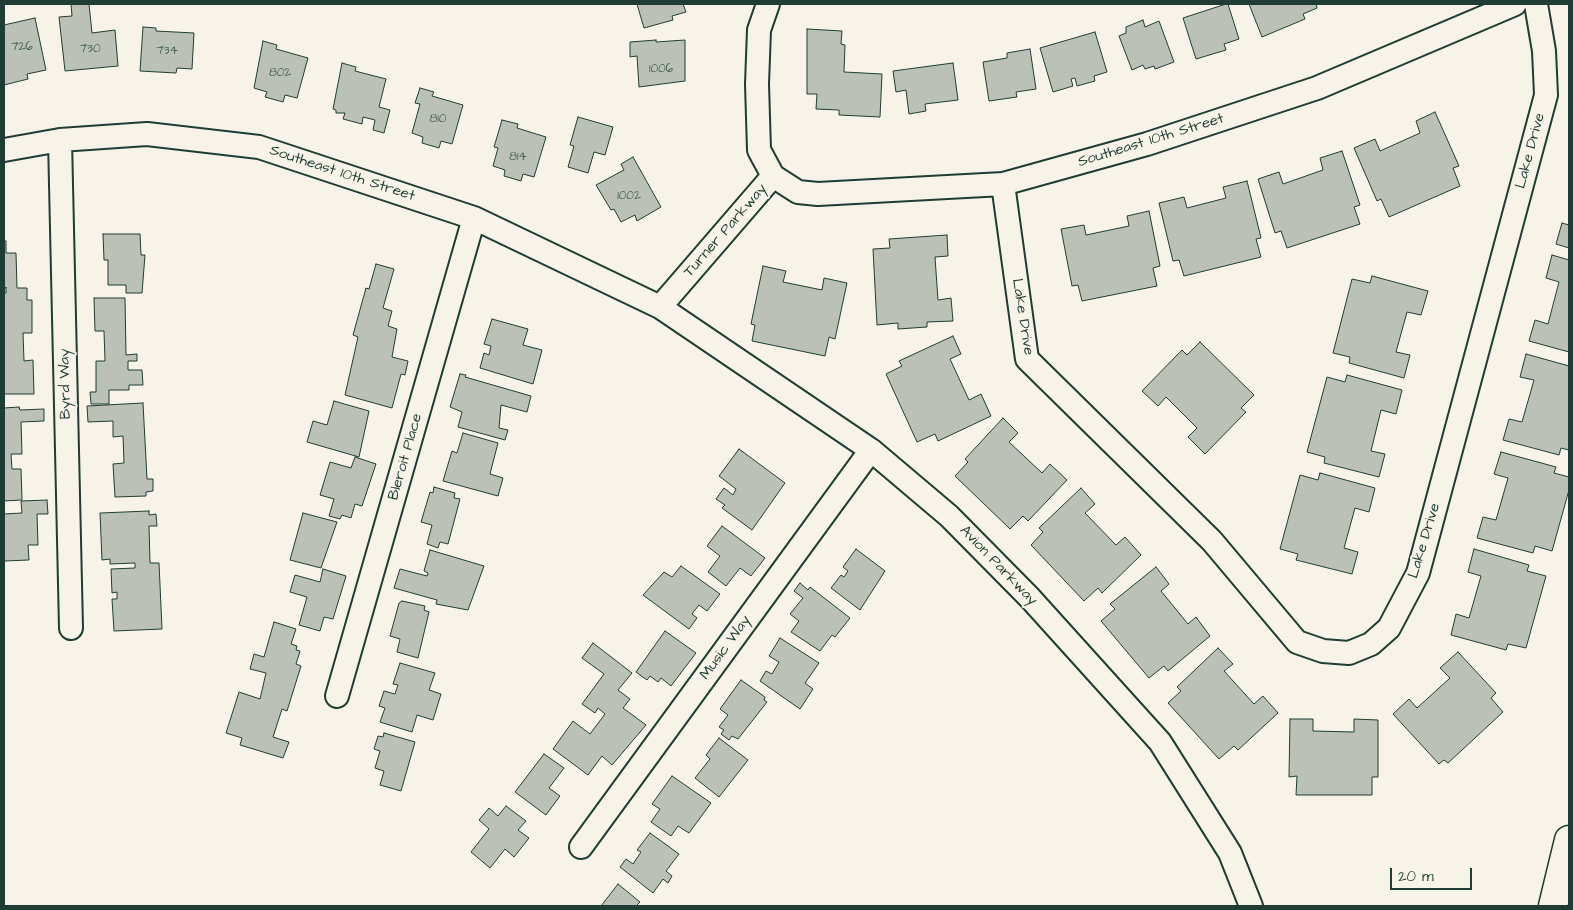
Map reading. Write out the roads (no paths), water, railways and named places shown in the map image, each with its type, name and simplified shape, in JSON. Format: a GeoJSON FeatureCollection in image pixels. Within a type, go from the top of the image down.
{"type":"FeatureCollection","features":[{"type":"Feature","properties":{"kind":"street","name":"Turner Parkway"},"geometry":{"type":"LineString","coordinates":[[660,307],[773,176],[759,150],[758,131],[759,30],[768,4]]}},
{"type":"Feature","properties":{"kind":"street","name":"Southeast 10th Street"},"geometry":{"type":"LineString","coordinates":[[773,176],[798,192],[818,194],[1003,184],[1147,144],[1317,88],[1515,4]]}},
{"type":"Feature","properties":{"kind":"street","name":"Lake Drive"},"geometry":{"type":"LineString","coordinates":[[1003,184],[1027,359],[1212,540],[1296,642],[1324,651],[1349,653],[1371,644],[1389,628],[1418,574],[1546,95],[1544,51],[1536,4]]}},
{"type":"Feature","properties":{"kind":"street","name":"Southeast 10th Street"},"geometry":{"type":"LineString","coordinates":[[4,150],[60,140],[146,134],[259,147],[474,218],[660,307]]}},
{"type":"Feature","properties":{"kind":"street","name":"Byrd Way"},"geometry":{"type":"LineString","coordinates":[[60,140],[71,628]]}},
{"type":"Feature","properties":{"kind":"street","name":"Bleroit Place"},"geometry":{"type":"LineString","coordinates":[[337,696],[474,218]]}},
{"type":"Feature","properties":{"kind":"street","name":"Avion Parkway"},"geometry":{"type":"LineString","coordinates":[[660,307],[871,450],[949,516],[1030,598],[1160,742],[1230,853],[1252,906]]}},
{"type":"Feature","properties":{"kind":"street","name":"Music Way"},"geometry":{"type":"LineString","coordinates":[[581,847],[871,450]]}},
{"type":"Feature","properties":{"kind":"street"},"geometry":{"type":"LineString","coordinates":[[1553,906],[1569,840]]}}]}
